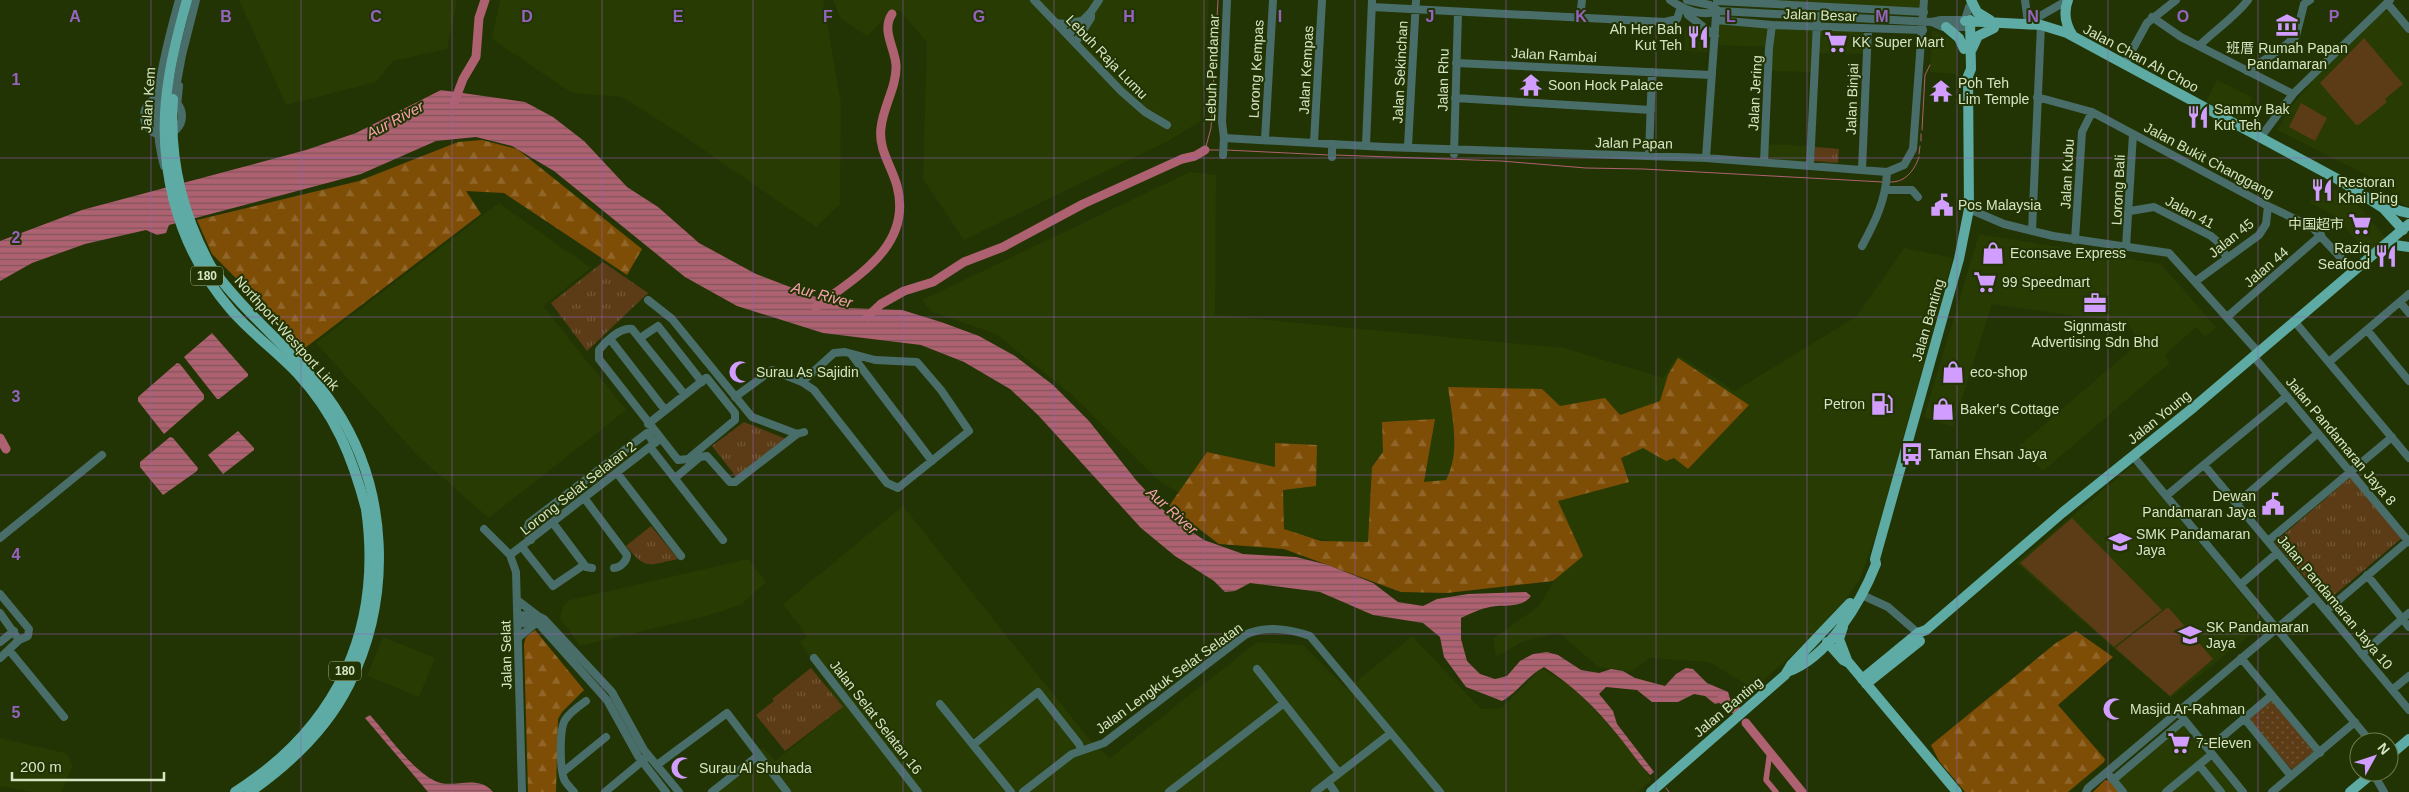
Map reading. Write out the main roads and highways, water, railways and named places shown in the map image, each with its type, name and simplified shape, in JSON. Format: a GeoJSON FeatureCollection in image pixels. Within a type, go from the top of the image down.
{"type":"FeatureCollection","features":[{"type":"Feature","properties":{"kind":"main road","name":"Northport-Westport Link"},"geometry":{"type":"LineString","coordinates":[[186,0],[167,90],[164,150],[171,173],[197,240],[212,268],[243,308],[307,372],[336,408],[358,452],[370,486],[371,555],[368,594],[359,635],[347,668],[324,710],[298,742],[275,765],[235,792]]}},
{"type":"Feature","properties":{"kind":"main road","name":"Northport-Westport Link"},"geometry":{"type":"LineString","coordinates":[[171,173],[174,87],[196,0]]}},
{"type":"Feature","properties":{"kind":"main road"},"geometry":{"type":"LineString","coordinates":[[2068,0],[2064,10],[2065,19],[2075,38]]}},
{"type":"Feature","properties":{"kind":"main road"},"geometry":{"type":"LineString","coordinates":[[1943,27],[1959,38],[1968,50],[1978,36],[1994,25],[1981,16],[1969,2]]}},
{"type":"Feature","properties":{"kind":"main road","name":"Jalan Chan Ah Choo"},"geometry":{"type":"LineString","coordinates":[[1968,24],[1994,25],[2005,28],[2028,24],[2055,28],[2360,193],[2383,208],[2407,230]]}},
{"type":"Feature","properties":{"kind":"main road","name":"Jalan Banting"},"geometry":{"type":"LineString","coordinates":[[1652,792],[1788,672],[1791,665],[1810,653],[1825,639],[1862,595],[1876,564],[1875,559],[1959,259],[1969,209],[1968,76],[1971,69],[1968,50],[1968,24]]}},
{"type":"Feature","properties":{"kind":"main road"},"geometry":{"type":"LineString","coordinates":[[2360,193],[2400,211],[2409,213]]}},
{"type":"Feature","properties":{"kind":"main road","name":"Jalan Young"},"geometry":{"type":"LineString","coordinates":[[1864,682],[1921,639],[1922,631],[2062,513],[2257,355],[2376,252],[2407,230]]}},
{"type":"Feature","properties":{"kind":"main road"},"geometry":{"type":"LineString","coordinates":[[2376,252],[2395,245],[2409,247]]}},
{"type":"Feature","properties":{"kind":"main road","name":"Northport-Westport Link"},"geometry":{"type":"LineString","coordinates":[[250,792],[287,763],[314,737],[349,685],[368,636],[378,583],[379,546],[370,509]]}},
{"type":"Feature","properties":{"kind":"main road"},"geometry":{"type":"LineString","coordinates":[[1846,659],[1840,640],[1846,616],[1870,564],[1875,559]]}},
{"type":"Feature","properties":{"kind":"main road"},"geometry":{"type":"LineString","coordinates":[[1825,639],[1846,659],[1957,792]]}},
{"type":"Feature","properties":{"kind":"main road"},"geometry":{"type":"LineString","coordinates":[[1810,653],[1827,651],[1846,659]]}},
{"type":"Feature","properties":{"kind":"main road"},"geometry":{"type":"LineString","coordinates":[[2350,792],[2362,782]]}},
{"type":"Feature","properties":{"kind":"water","name":"Aur River"},"geometry":{"type":"Polygon","coordinates":[[[441,90],[525,102],[553,117],[584,141],[627,187],[658,207],[699,243],[756,274],[845,308],[902,310],[941,322],[979,336],[1015,356],[1053,385],[1089,421],[1136,480],[1170,517],[1204,540],[1243,554],[1296,557],[1328,565],[1373,583],[1398,602],[1423,606],[1437,599],[1468,594],[1526,592],[1531,596],[1522,603],[1486,608],[1461,618],[1461,639],[1467,661],[1480,674],[1495,679],[1507,676],[1520,661],[1533,654],[1547,652],[1558,655],[1581,670],[1599,673],[1611,669],[1623,671],[1635,678],[1665,686],[1676,674],[1686,668],[1693,669],[1707,683],[1728,692],[1732,705],[1728,709],[1719,703],[1715,704],[1705,696],[1694,694],[1678,702],[1652,702],[1637,690],[1606,687],[1599,694],[1613,711],[1617,724],[1654,772],[1650,775],[1592,706],[1564,681],[1544,667],[1502,701],[1466,687],[1444,657],[1440,637],[1423,623],[1373,615],[1320,592],[1250,583],[1235,591],[1225,592],[1214,581],[1175,556],[1141,528],[1038,415],[1010,389],[964,362],[921,345],[823,333],[737,306],[685,277],[554,171],[512,146],[476,137],[436,141],[361,174],[169,225],[166,233],[157,235],[146,230],[85,244],[32,263],[0,281],[0,241],[82,210],[306,150],[356,133],[441,90]]]}},
{"type":"Feature","properties":{"kind":"water"},"geometry":{"type":"Polygon","coordinates":[[[212,333],[248,374],[248,376],[219,399],[217,399],[184,357],[212,333]]]}},
{"type":"Feature","properties":{"kind":"water"},"geometry":{"type":"Polygon","coordinates":[[[177,363],[180,364],[204,395],[204,399],[164,434],[138,401],[138,397],[177,363]]]}},
{"type":"Feature","properties":{"kind":"water"},"geometry":{"type":"Polygon","coordinates":[[[238,431],[254,450],[223,474],[208,455],[238,431]]]}},
{"type":"Feature","properties":{"kind":"water"},"geometry":{"type":"Polygon","coordinates":[[[170,437],[173,438],[198,468],[197,471],[163,495],[140,467],[140,462],[170,437]]]}},
{"type":"Feature","properties":{"kind":"water"},"geometry":{"type":"Polygon","coordinates":[[[370,715],[400,751],[426,776],[442,783],[480,784],[487,786],[493,792],[428,792],[365,718],[370,715]]]}},
{"type":"Feature","properties":{"kind":"waterway"},"geometry":{"type":"LineString","coordinates":[[454,103],[463,79],[476,57],[479,18],[485,0]]}},
{"type":"Feature","properties":{"kind":"waterway"},"geometry":{"type":"LineString","coordinates":[[1218,0],[1211,128],[1205,150],[1219,150]]}},
{"type":"Feature","properties":{"kind":"waterway","name":"Aur River"},"geometry":{"type":"LineString","coordinates":[[816,307],[848,284],[878,258],[889,243],[897,226],[900,207],[897,186],[883,151],[881,136],[882,120],[896,73],[895,59],[888,33],[889,20],[892,14]]}},
{"type":"Feature","properties":{"kind":"waterway"},"geometry":{"type":"LineString","coordinates":[[1922,130],[1925,75],[1930,65]]}},
{"type":"Feature","properties":{"kind":"waterway"},"geometry":{"type":"LineString","coordinates":[[1921,134],[1921,141]]}},
{"type":"Feature","properties":{"kind":"waterway"},"geometry":{"type":"LineString","coordinates":[[1919,154],[1920,146]]}},
{"type":"Feature","properties":{"kind":"waterway"},"geometry":{"type":"LineString","coordinates":[[867,317],[881,304],[904,291],[933,282],[964,262],[1003,247],[1083,204],[1205,150]]}},
{"type":"Feature","properties":{"kind":"waterway"},"geometry":{"type":"LineString","coordinates":[[1226,150],[1329,155]]}},
{"type":"Feature","properties":{"kind":"waterway"},"geometry":{"type":"LineString","coordinates":[[1335,155],[1501,161],[1586,168],[1643,169],[1883,182]]}},
{"type":"Feature","properties":{"kind":"waterway"},"geometry":{"type":"LineString","coordinates":[[1889,182],[1895,182],[1908,175],[1919,157]]}},
{"type":"Feature","properties":{"kind":"waterway"},"geometry":{"type":"LineString","coordinates":[[0,438],[6,449]]}},
{"type":"Feature","properties":{"kind":"waterway"},"geometry":{"type":"LineString","coordinates":[[1722,698],[1736,710]]}},
{"type":"Feature","properties":{"kind":"waterway"},"geometry":{"type":"LineString","coordinates":[[1746,723],[1802,792]]}},
{"type":"Feature","properties":{"kind":"waterway"},"geometry":{"type":"LineString","coordinates":[[1770,751],[1766,780],[1776,792]]}},
{"type":"Feature","properties":{"kind":"waterway"},"geometry":{"type":"LineString","coordinates":[[1666,788],[1669,792]]}},
{"type":"Feature","properties":{"kind":"place","name":"班厝 Rumah Papan Pandamaran"},"geometry":{"type":"Point","coordinates":[2287,25]}},
{"type":"Feature","properties":{"kind":"place","name":"Ah Her Bah Kut Teh"},"geometry":{"type":"Point","coordinates":[1698,37]}},
{"type":"Feature","properties":{"kind":"place","name":"KK Super Mart"},"geometry":{"type":"Point","coordinates":[1836,42]}},
{"type":"Feature","properties":{"kind":"place","name":"Soon Hock Palace"},"geometry":{"type":"Point","coordinates":[1531,85]}},
{"type":"Feature","properties":{"kind":"place","name":"Poh Teh Lim Temple"},"geometry":{"type":"Point","coordinates":[1941,91]}},
{"type":"Feature","properties":{"kind":"place","name":"Sammy Bak Kut Teh"},"geometry":{"type":"Point","coordinates":[2198,117]}},
{"type":"Feature","properties":{"kind":"place","name":"Restoran Khai Ping"},"geometry":{"type":"Point","coordinates":[2322,190]}},
{"type":"Feature","properties":{"kind":"place","name":"Pos Malaysia"},"geometry":{"type":"Point","coordinates":[1942,205]}},
{"type":"Feature","properties":{"kind":"place","name":"中国超市"},"geometry":{"type":"Point","coordinates":[2360,224]}},
{"type":"Feature","properties":{"kind":"place","name":"Econsave Express"},"geometry":{"type":"Point","coordinates":[1993,253]}},
{"type":"Feature","properties":{"kind":"place","name":"Raziq Seafood"},"geometry":{"type":"Point","coordinates":[2386,256]}},
{"type":"Feature","properties":{"kind":"place","name":"99 Speedmart"},"geometry":{"type":"Point","coordinates":[1985,282]}},
{"type":"Feature","properties":{"kind":"place","name":"Signmastr Advertising Sdn Bhd"},"geometry":{"type":"Point","coordinates":[2095,303]}},
{"type":"Feature","properties":{"kind":"place","name":"Surau As Sajidin"},"geometry":{"type":"Point","coordinates":[740,372]}},
{"type":"Feature","properties":{"kind":"place","name":"eco-shop"},"geometry":{"type":"Point","coordinates":[1953,372]}},
{"type":"Feature","properties":{"kind":"place","name":"Petron"},"geometry":{"type":"Point","coordinates":[1882,404]}},
{"type":"Feature","properties":{"kind":"place","name":"Baker's Cottage"},"geometry":{"type":"Point","coordinates":[1943,409]}},
{"type":"Feature","properties":{"kind":"place","name":"Taman Ehsan Jaya"},"geometry":{"type":"Point","coordinates":[1912,454]}},
{"type":"Feature","properties":{"kind":"place","name":"Dewan Pandamaran Jaya"},"geometry":{"type":"Point","coordinates":[2273,504]}},
{"type":"Feature","properties":{"kind":"place","name":"SMK Pandamaran Jaya"},"geometry":{"type":"Point","coordinates":[2120,542]}},
{"type":"Feature","properties":{"kind":"place","name":"SK Pandamaran Jaya"},"geometry":{"type":"Point","coordinates":[2190,635]}},
{"type":"Feature","properties":{"kind":"place","name":"Masjid Ar-Rahman"},"geometry":{"type":"Point","coordinates":[2114,709]}},
{"type":"Feature","properties":{"kind":"place","name":"7-Eleven"},"geometry":{"type":"Point","coordinates":[2179,743]}},
{"type":"Feature","properties":{"kind":"place","name":"Surau Al Shuhada"},"geometry":{"type":"Point","coordinates":[682,768]}}]}
